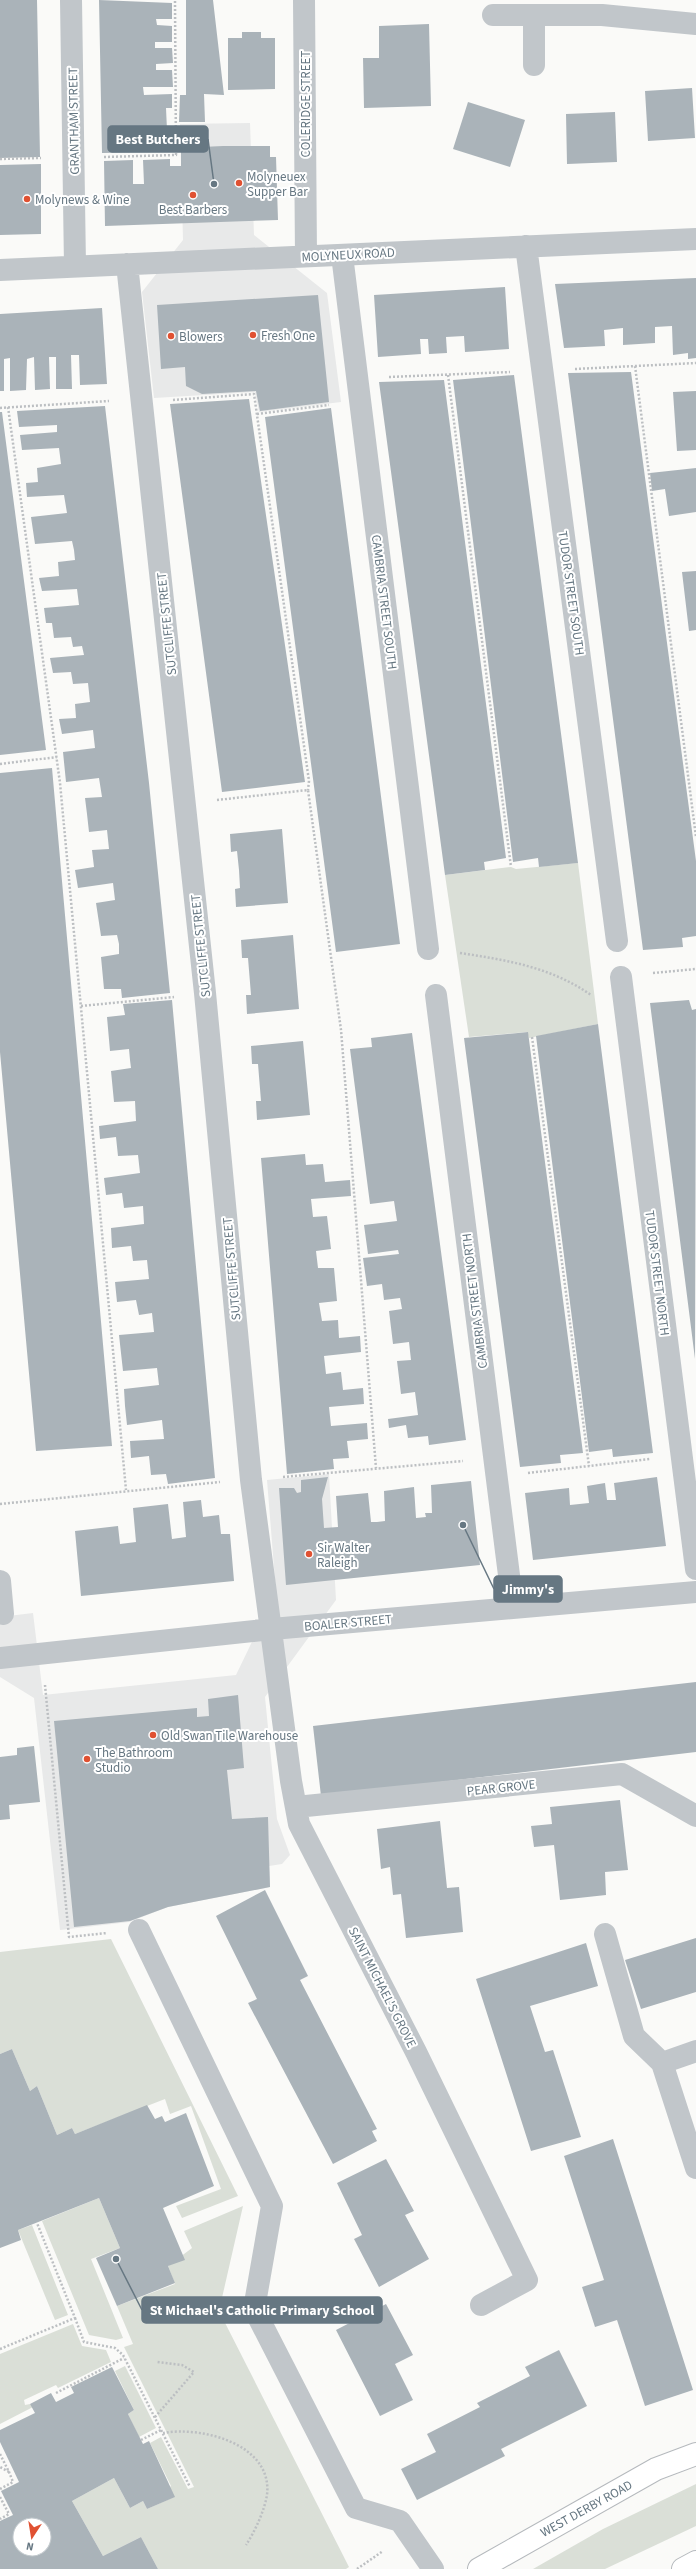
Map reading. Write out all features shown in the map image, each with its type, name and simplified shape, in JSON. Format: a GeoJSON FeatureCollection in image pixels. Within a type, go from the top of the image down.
{"type":"FeatureCollection","features":[{"type":"Feature","properties":{"kind":"highway","name":"WEST DERBY ROAD"},"geometry":{"type":"LineString","coordinates":[[479,2569],[656,2469],[696,2454]]}},
{"type":"Feature","properties":{"kind":"highway"},"geometry":{"type":"LineString","coordinates":[[683,2569],[696,2562]]}},
{"type":"Feature","properties":{"kind":"street","name":"GRANTHAM STREET"},"geometry":{"type":"LineString","coordinates":[[71,0],[75,266]]}},
{"type":"Feature","properties":{"kind":"street","name":"COLERIDGE STREET"},"geometry":{"type":"LineString","coordinates":[[304,0],[306,256]]}},
{"type":"Feature","properties":{"kind":"street"},"geometry":{"type":"LineString","coordinates":[[493,16],[602,15],[696,24]]}},
{"type":"Feature","properties":{"kind":"street"},"geometry":{"type":"LineString","coordinates":[[534,16],[534,65]]}},
{"type":"Feature","properties":{"kind":"street","name":"MOLYNEUX ROAD"},"geometry":{"type":"LineString","coordinates":[[0,270],[696,239]]}},
{"type":"Feature","properties":{"kind":"street","name":"TUDOR STREET SOUTH"},"geometry":{"type":"LineString","coordinates":[[526,246],[617,941]]}},
{"type":"Feature","properties":{"kind":"street","name":"CAMBRIA STREET SOUTH"},"geometry":{"type":"LineString","coordinates":[[342,255],[428,949]]}},
{"type":"Feature","properties":{"kind":"street","name":"SUTCLIFFE STREET"},"geometry":{"type":"LineString","coordinates":[[127,264],[143,401],[205,993],[251,1480],[272,1629]]}},
{"type":"Feature","properties":{"kind":"street","name":"TUDOR STREET NORTH"},"geometry":{"type":"LineString","coordinates":[[622,985],[696,1569]]}},
{"type":"Feature","properties":{"kind":"street","name":"CAMBRIA STREET NORTH"},"geometry":{"type":"LineString","coordinates":[[436,995],[494,1468],[514,1607]]}},
{"type":"Feature","properties":{"kind":"street"},"geometry":{"type":"LineString","coordinates":[[0,1581],[3,1614]]}},
{"type":"Feature","properties":{"kind":"street","name":"BOALER STREET"},"geometry":{"type":"LineString","coordinates":[[0,1658],[272,1629],[696,1592]]}},
{"type":"Feature","properties":{"kind":"street","name":"SAINT MICHAEL'S GROVE"},"geometry":{"type":"LineString","coordinates":[[272,1629],[299,1824],[416,2052],[527,2280],[481,2305]]}},
{"type":"Feature","properties":{"kind":"street","name":"PEAR GROVE"},"geometry":{"type":"LineString","coordinates":[[296,1808],[622,1774],[696,1816]]}},
{"type":"Feature","properties":{"kind":"street"},"geometry":{"type":"LineString","coordinates":[[139,1930],[272,2206],[254,2309],[356,2508],[400,2521],[433,2569]]}},
{"type":"Feature","properties":{"kind":"street"},"geometry":{"type":"LineString","coordinates":[[605,1934],[634,2036],[662,2063],[696,2168]]}},
{"type":"Feature","properties":{"kind":"street"},"geometry":{"type":"LineString","coordinates":[[662,2063],[696,2051]]}},
{"type":"Feature","properties":{"kind":"path"},"geometry":{"type":"LineString","coordinates":[[0,159],[176,155],[175,0]]}},
{"type":"Feature","properties":{"kind":"path"},"geometry":{"type":"LineString","coordinates":[[634,366],[696,837]]}},
{"type":"Feature","properties":{"kind":"path"},"geometry":{"type":"LineString","coordinates":[[448,375],[511,867]]}},
{"type":"Feature","properties":{"kind":"path"},"geometry":{"type":"LineString","coordinates":[[0,408],[254,394],[309,781],[308,790],[341,1030],[376,1468]]}},
{"type":"Feature","properties":{"kind":"path"},"geometry":{"type":"LineString","coordinates":[[257,414],[360,401]]}},
{"type":"Feature","properties":{"kind":"path"},"geometry":{"type":"LineString","coordinates":[[8,408],[57,757],[126,1490]]}},
{"type":"Feature","properties":{"kind":"path"},"geometry":{"type":"LineString","coordinates":[[0,764],[57,757]]}},
{"type":"Feature","properties":{"kind":"path"},"geometry":{"type":"LineString","coordinates":[[185,804],[308,790]]}},
{"type":"Feature","properties":{"kind":"path"},"geometry":{"type":"LineString","coordinates":[[428,949],[518,962],[574,983],[591,995],[622,985],[696,969]]}},
{"type":"Feature","properties":{"kind":"path"},"geometry":{"type":"LineString","coordinates":[[81,1006],[205,993]]}},
{"type":"Feature","properties":{"kind":"path"},"geometry":{"type":"LineString","coordinates":[[532,1037],[589,1466]]}},
{"type":"Feature","properties":{"kind":"path"},"geometry":{"type":"LineString","coordinates":[[0,1504],[126,1490],[376,1468],[589,1466],[681,1455]]}},
{"type":"Feature","properties":{"kind":"path"},"geometry":{"type":"LineString","coordinates":[[42,1654],[69,1937],[139,1930]]}},
{"type":"Feature","properties":{"kind":"path"},"geometry":{"type":"LineString","coordinates":[[36,2223],[84,2342],[115,2348],[124,2358],[164,2433],[190,2487]]}},
{"type":"Feature","properties":{"kind":"path"},"geometry":{"type":"LineString","coordinates":[[0,2349],[75,2318]]}},
{"type":"Feature","properties":{"kind":"path"},"geometry":{"type":"LineString","coordinates":[[56,2393],[124,2358]]}},
{"type":"Feature","properties":{"kind":"path"},"geometry":{"type":"LineString","coordinates":[[155,2417],[194,2372],[182,2364],[157,2362]]}},
{"type":"Feature","properties":{"kind":"path"},"geometry":{"type":"LineString","coordinates":[[141,2440],[162,2430]]}},
{"type":"Feature","properties":{"kind":"path"},"geometry":{"type":"LineString","coordinates":[[164,2433],[192,2432],[224,2439],[248,2451],[258,2463],[265,2479],[267,2494],[257,2525],[246,2545]]}},
{"type":"Feature","properties":{"kind":"path"},"geometry":{"type":"LineString","coordinates":[[0,2454],[14,2482],[0,2489]]}},
{"type":"Feature","properties":{"kind":"path"},"geometry":{"type":"LineString","coordinates":[[0,2467],[9,2472]]}},
{"type":"Feature","properties":{"kind":"path"},"geometry":{"type":"LineString","coordinates":[[0,2497],[9,2514],[0,2519]]}},
{"type":"Feature","properties":{"kind":"shaded area"},"geometry":{"type":"Polygon","coordinates":[[[250,123],[254,235],[327,293],[341,402],[259,412],[255,392],[154,398],[142,292],[183,240],[180,124],[250,123]]]}},
{"type":"Feature","properties":{"kind":"shaded area"},"geometry":{"type":"Polygon","coordinates":[[[578,863],[598,1024],[529,1038],[527,1032],[469,1037],[445,875],[511,867],[516,869],[578,863]]]}},
{"type":"Feature","properties":{"kind":"shaded area"},"geometry":{"type":"Polygon","coordinates":[[[329,1474],[336,1600],[265,1697],[277,1819],[290,1855],[282,1864],[269,1866],[270,1887],[168,1907],[129,1922],[60,1930],[34,1698],[0,1677],[0,1617],[33,1613],[43,1695],[236,1675],[276,1592],[267,1480],[329,1474]]]}},
{"type":"Feature","properties":{"kind":"shaded area"},"geometry":{"type":"Polygon","coordinates":[[[111,1939],[238,2196],[182,2218],[176,2206],[221,2189],[191,2106],[170,2114],[165,2099],[75,2134],[72,2128],[57,2135],[37,2086],[30,2091],[12,2049],[0,2054],[0,1952],[111,1939]]]}},
{"type":"Feature","properties":{"kind":"shaded area"},"geometry":{"type":"Polygon","coordinates":[[[99,2198],[120,2248],[91,2259],[123,2338],[116,2340],[89,2335],[42,2221],[99,2198]]]}},
{"type":"Feature","properties":{"kind":"shaded area"},"geometry":{"type":"Polygon","coordinates":[[[243,2206],[219,2311],[349,2567],[346,2569],[158,2569],[141,2537],[103,2556],[72,2501],[114,2478],[130,2508],[143,2501],[147,2509],[174,2497],[170,2487],[171,2486],[150,2443],[161,2437],[188,2489],[194,2487],[124,2347],[133,2344],[117,2306],[175,2284],[168,2266],[192,2248],[184,2231],[243,2206]]]}},
{"type":"Feature","properties":{"kind":"shaded area"},"geometry":{"type":"Polygon","coordinates":[[[32,2225],[68,2315],[55,2320],[18,2230],[32,2225]]]}},
{"type":"Feature","properties":{"kind":"shaded area"},"geometry":{"type":"Polygon","coordinates":[[[73,2324],[82,2346],[106,2350],[111,2362],[58,2388],[56,2385],[24,2400],[25,2405],[30,2404],[33,2407],[0,2424],[0,2354],[73,2324]]]}},
{"type":"Feature","properties":{"kind":"shaded area"},"geometry":{"type":"Polygon","coordinates":[[[125,2366],[156,2428],[139,2437],[128,2414],[134,2410],[115,2371],[125,2366]]]}},
{"type":"Feature","properties":{"kind":"shaded area"},"geometry":{"type":"Polygon","coordinates":[[[696,2484],[696,2526],[605,2569],[533,2569],[603,2529],[696,2484]]]}},
{"type":"Feature","properties":{"kind":"building"},"geometry":{"type":"Polygon","coordinates":[[[0,0],[37,0],[40,157],[0,158],[0,0]]]}},
{"type":"Feature","properties":{"kind":"building"},"geometry":{"type":"Polygon","coordinates":[[[99,0],[172,3],[172,19],[156,19],[157,25],[172,26],[172,42],[155,42],[155,48],[172,48],[173,63],[156,64],[156,70],[172,70],[173,87],[143,87],[144,95],[172,94],[172,108],[166,108],[168,152],[102,153],[99,0]]]}},
{"type":"Feature","properties":{"kind":"building"},"geometry":{"type":"Polygon","coordinates":[[[186,0],[213,0],[224,95],[204,94],[205,122],[179,122],[180,95],[186,95],[186,0]]]}},
{"type":"Feature","properties":{"kind":"building"},"geometry":{"type":"Polygon","coordinates":[[[429,24],[431,106],[364,108],[363,58],[379,58],[379,26],[429,24]]]}},
{"type":"Feature","properties":{"kind":"building"},"geometry":{"type":"Polygon","coordinates":[[[242,32],[261,32],[261,38],[275,38],[275,89],[228,90],[228,38],[242,38],[242,32]]]}},
{"type":"Feature","properties":{"kind":"building"},"geometry":{"type":"Polygon","coordinates":[[[692,88],[695,138],[648,141],[645,91],[692,88]]]}},
{"type":"Feature","properties":{"kind":"building"},"geometry":{"type":"Polygon","coordinates":[[[468,102],[525,120],[510,167],[453,149],[468,102]]]}},
{"type":"Feature","properties":{"kind":"building"},"geometry":{"type":"Polygon","coordinates":[[[615,112],[617,162],[567,164],[566,114],[615,112]]]}},
{"type":"Feature","properties":{"kind":"building"},"geometry":{"type":"Polygon","coordinates":[[[270,146],[270,157],[276,157],[278,220],[105,226],[104,161],[133,160],[133,184],[144,184],[143,160],[170,159],[170,166],[181,166],[181,148],[270,146]]]}},
{"type":"Feature","properties":{"kind":"building","name":"Molynews & Wine"},"geometry":{"type":"Polygon","coordinates":[[[41,164],[41,234],[0,235],[0,165],[41,164]]]}},
{"type":"Feature","properties":{"kind":"building"},"geometry":{"type":"Polygon","coordinates":[[[696,278],[696,358],[688,359],[688,353],[673,355],[672,326],[655,327],[655,343],[623,345],[623,328],[604,330],[605,346],[564,348],[555,284],[696,278]]]}},
{"type":"Feature","properties":{"kind":"building"},"geometry":{"type":"Polygon","coordinates":[[[505,287],[509,349],[465,352],[464,336],[446,337],[447,353],[429,354],[428,339],[420,339],[421,354],[378,357],[374,295],[505,287]]]}},
{"type":"Feature","properties":{"kind":"building","name":"Fresh One"},"geometry":{"type":"Polygon","coordinates":[[[318,295],[329,402],[260,411],[256,391],[202,394],[186,386],[185,367],[161,369],[157,305],[318,295]]]}},
{"type":"Feature","properties":{"kind":"building"},"geometry":{"type":"Polygon","coordinates":[[[102,308],[107,384],[80,385],[79,355],[71,355],[72,389],[56,389],[56,357],[49,357],[50,389],[35,390],[34,357],[27,359],[26,390],[10,391],[10,358],[4,359],[4,391],[0,391],[0,314],[102,308]]]}},
{"type":"Feature","properties":{"kind":"building"},"geometry":{"type":"Polygon","coordinates":[[[631,372],[696,861],[696,936],[682,938],[683,947],[643,950],[568,373],[631,372]]]}},
{"type":"Feature","properties":{"kind":"building"},"geometry":{"type":"Polygon","coordinates":[[[514,375],[578,863],[539,867],[538,858],[513,862],[453,380],[514,375]]]}},
{"type":"Feature","properties":{"kind":"building"},"geometry":{"type":"Polygon","coordinates":[[[444,380],[506,858],[484,862],[485,870],[445,875],[379,382],[444,380]]]}},
{"type":"Feature","properties":{"kind":"building"},"geometry":{"type":"Polygon","coordinates":[[[696,391],[696,450],[677,451],[673,392],[696,391]]]}},
{"type":"Feature","properties":{"kind":"building"},"geometry":{"type":"Polygon","coordinates":[[[249,399],[305,782],[222,792],[170,404],[249,399]]]}},
{"type":"Feature","properties":{"kind":"building"},"geometry":{"type":"Polygon","coordinates":[[[105,406],[149,783],[170,993],[122,998],[121,989],[104,989],[101,957],[119,954],[119,944],[117,935],[101,936],[96,903],[115,900],[113,883],[78,888],[75,870],[94,867],[92,850],[109,849],[107,830],[89,832],[85,798],[102,797],[99,778],[66,782],[63,752],[95,748],[93,730],[62,734],[59,719],[76,718],[75,704],[90,702],[88,683],[73,684],[71,672],[53,673],[50,658],[84,655],[82,646],[73,647],[71,637],[54,638],[52,623],[46,623],[44,608],[79,605],[77,589],[42,591],[39,578],[59,576],[58,562],[75,560],[74,550],[72,541],[35,544],[31,517],[67,513],[64,495],[27,497],[26,483],[38,482],[37,468],[61,464],[59,448],[22,450],[20,435],[57,432],[57,425],[19,427],[17,411],[105,406]]]}},
{"type":"Feature","properties":{"kind":"building"},"geometry":{"type":"Polygon","coordinates":[[[331,408],[400,944],[336,952],[265,417],[331,408]]]}},
{"type":"Feature","properties":{"kind":"building"},"geometry":{"type":"Polygon","coordinates":[[[0,412],[2,412],[46,750],[0,755],[0,412]]]}},
{"type":"Feature","properties":{"kind":"building"},"geometry":{"type":"Polygon","coordinates":[[[696,468],[696,512],[669,516],[665,489],[652,491],[650,473],[696,468]]]}},
{"type":"Feature","properties":{"kind":"building"},"geometry":{"type":"Polygon","coordinates":[[[696,571],[696,630],[689,631],[682,572],[696,571]]]}},
{"type":"Feature","properties":{"kind":"building"},"geometry":{"type":"Polygon","coordinates":[[[52,768],[112,1446],[36,1451],[0,1052],[0,773],[52,768]]]}},
{"type":"Feature","properties":{"kind":"building"},"geometry":{"type":"Polygon","coordinates":[[[282,829],[288,903],[236,907],[235,889],[240,888],[239,870],[237,851],[231,852],[230,834],[282,829]]]}},
{"type":"Feature","properties":{"kind":"building"},"geometry":{"type":"Polygon","coordinates":[[[293,935],[299,1009],[247,1014],[246,995],[251,995],[248,958],[242,958],[241,940],[293,935]]]}},
{"type":"Feature","properties":{"kind":"building"},"geometry":{"type":"Polygon","coordinates":[[[172,1000],[215,1478],[168,1484],[166,1474],[151,1475],[149,1456],[131,1458],[130,1441],[164,1439],[162,1420],[127,1425],[125,1406],[124,1389],[159,1385],[157,1368],[123,1371],[119,1335],[154,1332],[152,1313],[139,1315],[136,1300],[117,1302],[115,1282],[149,1279],[147,1260],[133,1261],[131,1246],[112,1248],[111,1228],[144,1224],[143,1206],[124,1208],[122,1193],[106,1195],[104,1178],[140,1173],[138,1155],[118,1156],[116,1137],[100,1139],[99,1126],[136,1121],[135,1101],[114,1102],[111,1071],[131,1068],[129,1049],[110,1051],[107,1017],[125,1015],[123,1004],[172,1000]]]}},
{"type":"Feature","properties":{"kind":"building"},"geometry":{"type":"Polygon","coordinates":[[[689,1000],[692,1010],[696,1009],[695,1359],[650,1003],[689,1000]]]}},
{"type":"Feature","properties":{"kind":"building"},"geometry":{"type":"Polygon","coordinates":[[[598,1024],[653,1453],[613,1457],[612,1449],[589,1452],[536,1036],[598,1024]]]}},
{"type":"Feature","properties":{"kind":"building"},"geometry":{"type":"Polygon","coordinates":[[[528,1032],[583,1453],[560,1455],[561,1463],[520,1467],[464,1038],[528,1032]]]}},
{"type":"Feature","properties":{"kind":"building"},"geometry":{"type":"Polygon","coordinates":[[[412,1033],[466,1440],[429,1445],[428,1436],[408,1438],[406,1425],[389,1428],[388,1419],[418,1415],[415,1392],[401,1394],[397,1361],[411,1360],[409,1342],[393,1344],[389,1311],[402,1309],[400,1298],[384,1300],[382,1284],[367,1286],[363,1258],[399,1254],[398,1250],[368,1254],[364,1225],[397,1221],[394,1201],[370,1204],[350,1049],[372,1047],[371,1038],[412,1033]]]}},
{"type":"Feature","properties":{"kind":"building"},"geometry":{"type":"Polygon","coordinates":[[[303,1041],[310,1115],[257,1120],[256,1101],[261,1101],[258,1064],[252,1064],[251,1046],[303,1041]]]}},
{"type":"Feature","properties":{"kind":"building"},"geometry":{"type":"Polygon","coordinates":[[[305,1154],[306,1165],[323,1164],[325,1182],[350,1180],[351,1196],[311,1199],[313,1217],[327,1216],[331,1249],[316,1251],[318,1268],[334,1268],[337,1301],[319,1303],[322,1321],[338,1320],[339,1338],[360,1336],[361,1352],[324,1356],[326,1374],[341,1372],[343,1390],[363,1388],[364,1404],[329,1407],[331,1426],[367,1423],[368,1439],[347,1441],[349,1458],[333,1459],[334,1469],[287,1474],[261,1158],[305,1154]]]}},
{"type":"Feature","properties":{"kind":"building"},"geometry":{"type":"Polygon","coordinates":[[[328,1477],[322,1499],[324,1528],[338,1527],[336,1496],[368,1493],[371,1522],[377,1522],[385,1521],[384,1491],[414,1487],[416,1518],[426,1517],[425,1513],[432,1513],[431,1485],[471,1481],[480,1565],[286,1585],[279,1488],[294,1488],[297,1493],[301,1492],[301,1480],[328,1477]]]}},
{"type":"Feature","properties":{"kind":"building"},"geometry":{"type":"Polygon","coordinates":[[[657,1477],[666,1546],[533,1560],[525,1493],[569,1488],[570,1505],[589,1503],[587,1486],[605,1483],[607,1500],[616,1500],[614,1483],[657,1477]]]}},
{"type":"Feature","properties":{"kind":"building"},"geometry":{"type":"Polygon","coordinates":[[[201,1500],[203,1517],[219,1515],[221,1534],[230,1534],[234,1581],[81,1596],[75,1531],[118,1526],[120,1544],[136,1542],[133,1508],[168,1504],[172,1539],[186,1537],[183,1502],[201,1500]]]}},
{"type":"Feature","properties":{"kind":"building"},"geometry":{"type":"Polygon","coordinates":[[[696,1682],[696,1752],[321,1796],[313,1726],[696,1682]]]}},
{"type":"Feature","properties":{"kind":"building"},"geometry":{"type":"Polygon","coordinates":[[[238,1695],[244,1768],[227,1770],[232,1819],[268,1817],[270,1887],[168,1907],[130,1921],[74,1927],[54,1721],[197,1708],[197,1717],[209,1716],[208,1699],[238,1695]]]}},
{"type":"Feature","properties":{"kind":"building"},"geometry":{"type":"Polygon","coordinates":[[[34,1746],[40,1802],[9,1805],[10,1819],[0,1820],[0,1757],[17,1755],[17,1748],[34,1746]]]}},
{"type":"Feature","properties":{"kind":"building"},"geometry":{"type":"Polygon","coordinates":[[[620,1800],[628,1870],[605,1872],[606,1895],[560,1900],[554,1845],[534,1847],[531,1826],[552,1824],[550,1807],[620,1800]]]}},
{"type":"Feature","properties":{"kind":"building"},"geometry":{"type":"Polygon","coordinates":[[[440,1821],[447,1888],[459,1887],[463,1932],[406,1938],[401,1894],[393,1895],[390,1867],[381,1869],[377,1829],[440,1821]]]}},
{"type":"Feature","properties":{"kind":"building"},"geometry":{"type":"Polygon","coordinates":[[[265,1890],[308,1976],[300,1980],[377,2129],[372,2131],[377,2141],[333,2164],[248,2003],[257,1999],[216,1916],[265,1890]]]}},
{"type":"Feature","properties":{"kind":"building"},"geometry":{"type":"Polygon","coordinates":[[[696,1938],[696,1992],[641,2009],[625,1960],[696,1938]]]}},
{"type":"Feature","properties":{"kind":"building"},"geometry":{"type":"Polygon","coordinates":[[[586,1943],[598,1986],[530,2006],[545,2052],[553,2050],[581,2137],[531,2151],[476,1979],[586,1943]]]}},
{"type":"Feature","properties":{"kind":"building"},"geometry":{"type":"Polygon","coordinates":[[[12,2049],[30,2091],[37,2086],[57,2135],[72,2128],[75,2134],[147,2105],[155,2119],[162,2116],[165,2122],[186,2113],[214,2186],[163,2208],[185,2260],[168,2266],[175,2283],[117,2306],[96,2258],[120,2248],[99,2198],[18,2230],[21,2240],[0,2248],[0,2054],[12,2049]]]}},
{"type":"Feature","properties":{"kind":"building"},"geometry":{"type":"Polygon","coordinates":[[[613,2139],[693,2390],[645,2406],[617,2320],[595,2327],[582,2287],[604,2280],[564,2156],[613,2139]]]}},
{"type":"Feature","properties":{"kind":"building"},"geometry":{"type":"Polygon","coordinates":[[[386,2159],[414,2211],[405,2215],[429,2259],[379,2287],[354,2239],[362,2235],[337,2183],[386,2159]]]}},
{"type":"Feature","properties":{"kind":"building"},"geometry":{"type":"Polygon","coordinates":[[[386,2304],[413,2355],[395,2364],[413,2400],[380,2416],[336,2330],[386,2304]]]}},
{"type":"Feature","properties":{"kind":"building"},"geometry":{"type":"Polygon","coordinates":[[[559,2350],[587,2406],[501,2449],[505,2456],[417,2500],[401,2469],[436,2452],[427,2434],[480,2407],[477,2403],[530,2376],[525,2367],[559,2350]]]}},
{"type":"Feature","properties":{"kind":"building"},"geometry":{"type":"Polygon","coordinates":[[[112,2367],[134,2410],[128,2414],[143,2444],[149,2441],[175,2497],[147,2509],[143,2501],[130,2508],[114,2478],[72,2501],[103,2556],[141,2537],[158,2569],[0,2569],[0,2521],[13,2515],[1,2491],[19,2482],[0,2442],[0,2430],[35,2413],[30,2404],[51,2393],[56,2402],[74,2393],[71,2387],[112,2367]]]}},
{"type":"Feature","properties":{"kind":"place","name":"Molyneuex Supper Bar"},"geometry":{"type":"Point","coordinates":[239,183]}},
{"type":"Feature","properties":{"kind":"place","name":"Best Butchers"},"geometry":{"type":"Point","coordinates":[214,184]}},
{"type":"Feature","properties":{"kind":"place","name":"Best Barbers"},"geometry":{"type":"Point","coordinates":[193,195]}},
{"type":"Feature","properties":{"kind":"place","name":"Molynews & Wine"},"geometry":{"type":"Point","coordinates":[27,199]}},
{"type":"Feature","properties":{"kind":"place","name":"Fresh One"},"geometry":{"type":"Point","coordinates":[253,335]}},
{"type":"Feature","properties":{"kind":"place","name":"Blowers"},"geometry":{"type":"Point","coordinates":[171,336]}},
{"type":"Feature","properties":{"kind":"place","name":"Jimmy's"},"geometry":{"type":"Point","coordinates":[463,1525]}},
{"type":"Feature","properties":{"kind":"place","name":"Sir Walter Raleigh"},"geometry":{"type":"Point","coordinates":[309,1554]}},
{"type":"Feature","properties":{"kind":"place","name":"Old Swan Tile Warehouse"},"geometry":{"type":"Point","coordinates":[153,1735]}},
{"type":"Feature","properties":{"kind":"place","name":"The Bathroom Studio"},"geometry":{"type":"Point","coordinates":[87,1759]}},
{"type":"Feature","properties":{"kind":"place","name":"St Michael's Catholic Primary School"},"geometry":{"type":"Point","coordinates":[116,2259]}}]}
